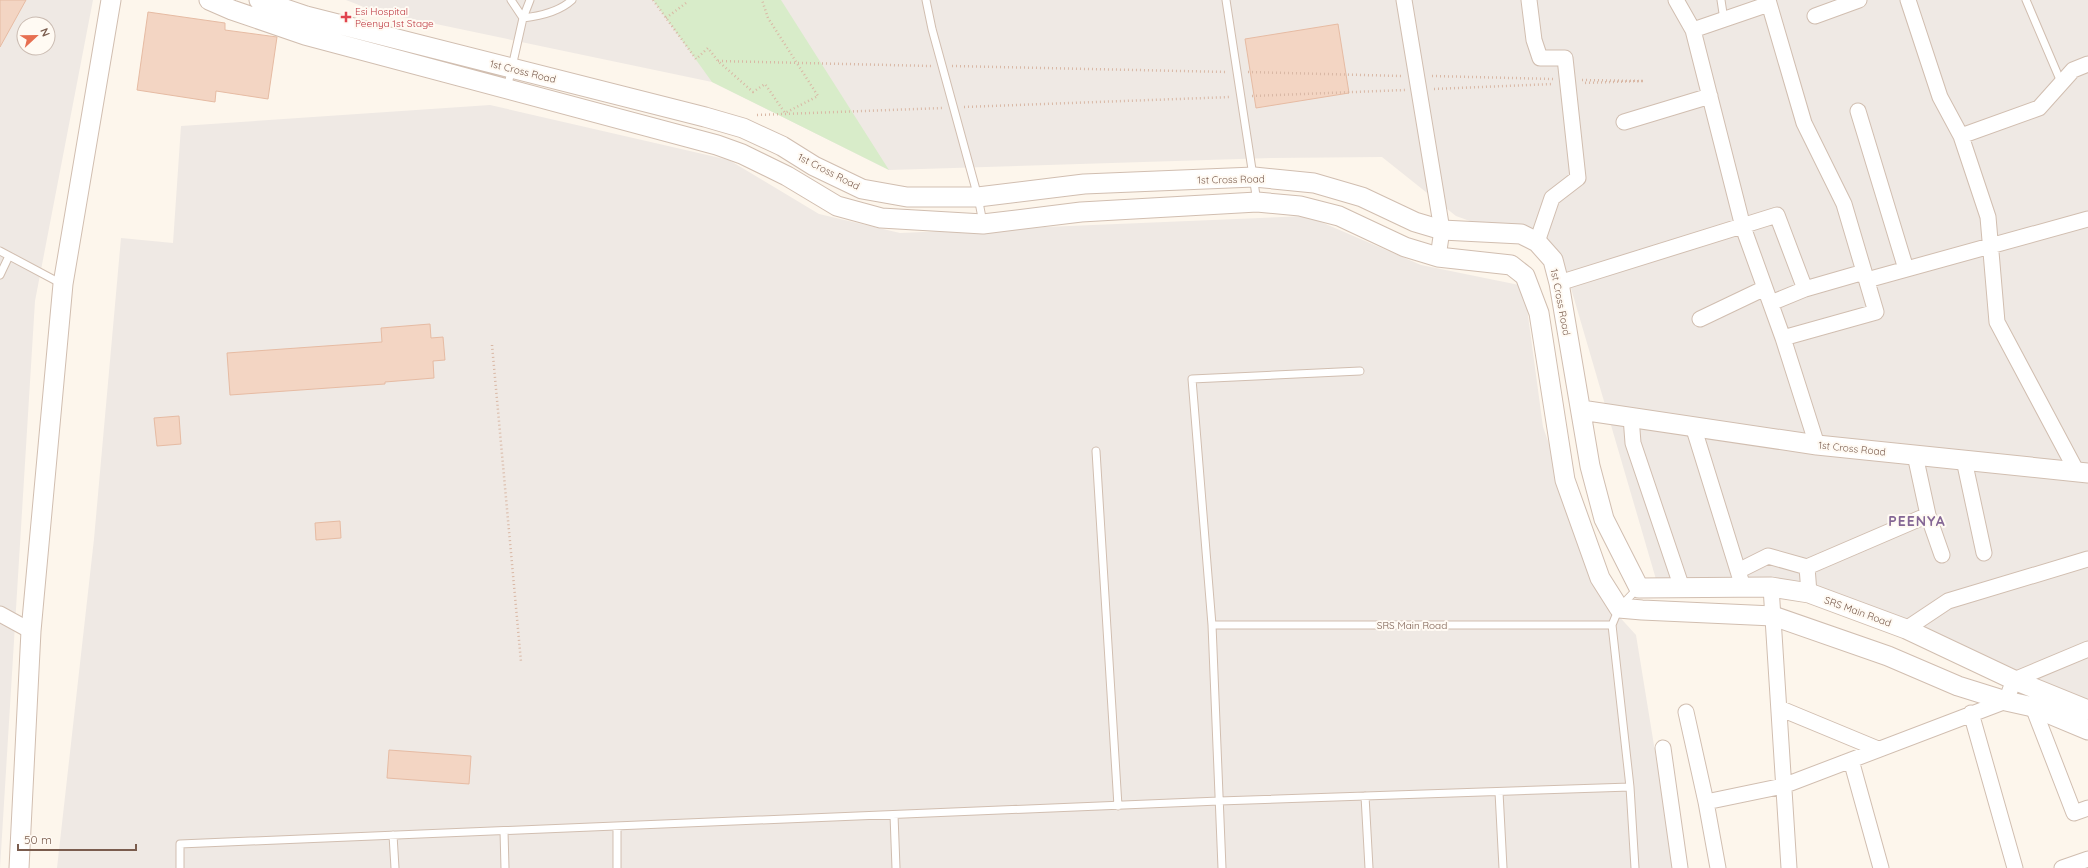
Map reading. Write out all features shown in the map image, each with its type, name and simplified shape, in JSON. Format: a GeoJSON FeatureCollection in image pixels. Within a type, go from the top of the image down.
{"type":"FeatureCollection","features":[{"type":"Feature","properties":{"kind":"street"},"geometry":{"type":"LineString","coordinates":[[19,868],[31,631],[63,284],[111,0]]}},
{"type":"Feature","properties":{"kind":"street"},"geometry":{"type":"LineString","coordinates":[[209,0],[232,10],[305,35],[717,145],[742,154],[787,176],[837,206],[881,218],[983,224],[1081,212],[1257,202],[1300,206],[1339,216],[1405,247],[1438,257],[1511,265],[1525,276],[1538,313],[1565,480],[1600,578],[1616,616],[1658,611],[1773,616],[1888,656],[1958,686],[2006,701],[2085,719]]}},
{"type":"Feature","properties":{"kind":"street","name":"1st Cross Road"},"geometry":{"type":"LineString","coordinates":[[259,0],[306,16],[743,128],[782,146],[814,166],[862,189],[908,196],[978,198],[1084,184],[1254,177],[1314,183],[1356,195],[1416,222],[1442,230],[1521,234],[1537,242],[1553,260],[1559,283],[1580,410],[1817,445],[2083,473]]}},
{"type":"Feature","properties":{"kind":"street"},"geometry":{"type":"LineString","coordinates":[[1404,0],[1442,230],[1438,257]]}},
{"type":"Feature","properties":{"kind":"street"},"geometry":{"type":"LineString","coordinates":[[1529,0],[1534,40],[1540,58],[1566,58],[1578,178],[1552,198],[1537,242]]}},
{"type":"Feature","properties":{"kind":"street"},"geometry":{"type":"LineString","coordinates":[[1676,0],[1693,30],[1743,227],[1771,302],[1817,445]]}},
{"type":"Feature","properties":{"kind":"street"},"geometry":{"type":"LineString","coordinates":[[1815,16],[1859,0]]}},
{"type":"Feature","properties":{"kind":"street"},"geometry":{"type":"LineString","coordinates":[[1908,0],[1940,97],[1961,136],[1988,216],[1997,322],[2083,473]]}},
{"type":"Feature","properties":{"kind":"street"},"geometry":{"type":"LineString","coordinates":[[1693,30],[1724,20],[1769,2],[1804,123],[1844,204],[1866,276],[1876,312],[1783,338]]}},
{"type":"Feature","properties":{"kind":"street"},"geometry":{"type":"LineString","coordinates":[[1961,136],[2039,108],[2073,70],[2088,64]]}},
{"type":"Feature","properties":{"kind":"street"},"geometry":{"type":"LineString","coordinates":[[1624,122],[1710,96]]}},
{"type":"Feature","properties":{"kind":"street"},"geometry":{"type":"LineString","coordinates":[[1858,111],[1906,269]]}},
{"type":"Feature","properties":{"kind":"street"},"geometry":{"type":"LineString","coordinates":[[1559,283],[1743,227],[1777,215],[1805,290]]}},
{"type":"Feature","properties":{"kind":"street"},"geometry":{"type":"LineString","coordinates":[[1771,302],[1805,290],[1866,276],[1906,269],[2088,219]]}},
{"type":"Feature","properties":{"kind":"street"},"geometry":{"type":"LineString","coordinates":[[1700,319],[1765,288]]}},
{"type":"Feature","properties":{"kind":"street"},"geometry":{"type":"LineString","coordinates":[[1580,410],[1590,466],[1604,519],[1639,588]]}},
{"type":"Feature","properties":{"kind":"street"},"geometry":{"type":"LineString","coordinates":[[1631,417],[1633,443],[1682,588]]}},
{"type":"Feature","properties":{"kind":"street"},"geometry":{"type":"LineString","coordinates":[[1693,426],[1740,579],[1768,556],[1807,567],[1928,515]]}},
{"type":"Feature","properties":{"kind":"street"},"geometry":{"type":"LineString","coordinates":[[1915,455],[1928,515],[1942,554]]}},
{"type":"Feature","properties":{"kind":"street"},"geometry":{"type":"LineString","coordinates":[[1964,460],[1984,553]]}},
{"type":"Feature","properties":{"kind":"street"},"geometry":{"type":"LineString","coordinates":[[1906,629],[1948,601],[2088,559]]}},
{"type":"Feature","properties":{"kind":"street"},"geometry":{"type":"LineString","coordinates":[[1807,567],[1809,592]]}},
{"type":"Feature","properties":{"kind":"street","name":"SRS Main Road"},"geometry":{"type":"LineString","coordinates":[[1639,588],[1682,588],[1740,579],[1771,587],[1809,592],[1906,629],[2014,680],[2085,719]]}},
{"type":"Feature","properties":{"kind":"street"},"geometry":{"type":"LineString","coordinates":[[1771,587],[1789,868]]}},
{"type":"Feature","properties":{"kind":"street"},"geometry":{"type":"LineString","coordinates":[[0,614],[31,631]]}},
{"type":"Feature","properties":{"kind":"street"},"geometry":{"type":"LineString","coordinates":[[2006,701],[2014,680],[2088,649]]}},
{"type":"Feature","properties":{"kind":"street"},"geometry":{"type":"LineString","coordinates":[[1706,802],[1783,786],[1971,713],[2006,701]]}},
{"type":"Feature","properties":{"kind":"street"},"geometry":{"type":"LineString","coordinates":[[2033,707],[2074,813],[2088,808]]}},
{"type":"Feature","properties":{"kind":"street"},"geometry":{"type":"LineString","coordinates":[[1779,708],[1878,749]]}},
{"type":"Feature","properties":{"kind":"street"},"geometry":{"type":"LineString","coordinates":[[1686,712],[1706,802],[1718,868]]}},
{"type":"Feature","properties":{"kind":"street"},"geometry":{"type":"LineString","coordinates":[[1971,713],[2015,868]]}},
{"type":"Feature","properties":{"kind":"street"},"geometry":{"type":"LineString","coordinates":[[1663,748],[1680,868]]}},
{"type":"Feature","properties":{"kind":"street"},"geometry":{"type":"LineString","coordinates":[[1851,760],[1881,868]]}},
{"type":"Feature","properties":{"kind":"street"},"geometry":{"type":"LineString","coordinates":[[2062,868],[2088,859]]}},
{"type":"Feature","properties":{"kind":"lane"},"geometry":{"type":"LineString","coordinates":[[511,0],[523,18]]}},
{"type":"Feature","properties":{"kind":"lane"},"geometry":{"type":"LineString","coordinates":[[507,89],[523,18],[530,0]]}},
{"type":"Feature","properties":{"kind":"lane"},"geometry":{"type":"LineString","coordinates":[[523,18],[538,16],[563,8],[572,0]]}},
{"type":"Feature","properties":{"kind":"lane"},"geometry":{"type":"LineString","coordinates":[[926,0],[932,29],[978,198],[983,224]]}},
{"type":"Feature","properties":{"kind":"lane"},"geometry":{"type":"LineString","coordinates":[[1226,0],[1257,202]]}},
{"type":"Feature","properties":{"kind":"lane"},"geometry":{"type":"LineString","coordinates":[[1721,0],[1724,20]]}},
{"type":"Feature","properties":{"kind":"lane"},"geometry":{"type":"LineString","coordinates":[[2026,0],[2062,83]]}},
{"type":"Feature","properties":{"kind":"lane"},"geometry":{"type":"LineString","coordinates":[[0,251],[63,284]]}},
{"type":"Feature","properties":{"kind":"lane"},"geometry":{"type":"LineString","coordinates":[[0,275],[9,256]]}},
{"type":"Feature","properties":{"kind":"lane"},"geometry":{"type":"LineString","coordinates":[[1222,868],[1212,625],[1192,380],[1360,370]]}},
{"type":"Feature","properties":{"kind":"lane"},"geometry":{"type":"LineString","coordinates":[[1096,451],[1118,806]]}},
{"type":"Feature","properties":{"kind":"lane"},"geometry":{"type":"LineString","coordinates":[[1635,868],[1616,616],[1639,588]]}},
{"type":"Feature","properties":{"kind":"lane","name":"SRS Main Road"},"geometry":{"type":"LineString","coordinates":[[1212,625],[1616,616]]}},
{"type":"Feature","properties":{"kind":"lane"},"geometry":{"type":"LineString","coordinates":[[180,868],[180,844],[1220,801],[1630,787]]}},
{"type":"Feature","properties":{"kind":"lane"},"geometry":{"type":"LineString","coordinates":[[1499,792],[1503,868]]}},
{"type":"Feature","properties":{"kind":"lane"},"geometry":{"type":"LineString","coordinates":[[1364,796],[1369,868]]}},
{"type":"Feature","properties":{"kind":"lane"},"geometry":{"type":"LineString","coordinates":[[894,815],[896,868]]}},
{"type":"Feature","properties":{"kind":"lane"},"geometry":{"type":"LineString","coordinates":[[617,827],[617,868]]}},
{"type":"Feature","properties":{"kind":"lane"},"geometry":{"type":"LineString","coordinates":[[504,831],[505,868]]}},
{"type":"Feature","properties":{"kind":"lane"},"geometry":{"type":"LineString","coordinates":[[393,835],[395,868]]}},
{"type":"Feature","properties":{"kind":"path"},"geometry":{"type":"LineString","coordinates":[[653,0],[696,58],[708,48],[718,61],[753,92],[765,84],[785,113],[818,96],[768,18],[762,0]]}},
{"type":"Feature","properties":{"kind":"path"},"geometry":{"type":"LineString","coordinates":[[666,18],[686,3]]}},
{"type":"Feature","properties":{"kind":"path"},"geometry":{"type":"LineString","coordinates":[[718,61],[933,66]]}},
{"type":"Feature","properties":{"kind":"path"},"geometry":{"type":"LineString","coordinates":[[949,66],[1229,72]]}},
{"type":"Feature","properties":{"kind":"path"},"geometry":{"type":"LineString","coordinates":[[1245,72],[1405,76]]}},
{"type":"Feature","properties":{"kind":"path"},"geometry":{"type":"LineString","coordinates":[[1429,76],[1557,79]]}},
{"type":"Feature","properties":{"kind":"path"},"geometry":{"type":"LineString","coordinates":[[1580,80],[1644,81],[1581,83]]}},
{"type":"Feature","properties":{"kind":"path"},"geometry":{"type":"LineString","coordinates":[[1430,89],[1557,84]]}},
{"type":"Feature","properties":{"kind":"path"},"geometry":{"type":"LineString","coordinates":[[1246,96],[1406,90]]}},
{"type":"Feature","properties":{"kind":"path"},"geometry":{"type":"LineString","coordinates":[[960,107],[1238,96]]}},
{"type":"Feature","properties":{"kind":"path"},"geometry":{"type":"LineString","coordinates":[[753,115],[944,108]]}},
{"type":"Feature","properties":{"kind":"path"},"geometry":{"type":"LineString","coordinates":[[492,345],[521,662]]}},
{"type":"Feature","properties":{"kind":"shaded area"},"geometry":{"type":"Polygon","coordinates":[[[0,0],[93,0],[35,301],[0,868],[0,0]]]}},
{"type":"Feature","properties":{"kind":"shaded area"},"geometry":{"type":"Polygon","coordinates":[[[346,0],[2088,0],[2088,700],[1821,587],[1660,593],[1561,254],[1456,216],[1382,157],[1271,158],[889,170],[712,82],[374,11],[346,0]]]}},
{"type":"Feature","properties":{"kind":"shaded area"},"geometry":{"type":"Polygon","coordinates":[[[490,105],[729,160],[819,214],[900,233],[1307,216],[1421,265],[1524,286],[1543,427],[1605,601],[1636,635],[1674,868],[57,868],[94,539],[121,238],[173,243],[181,126],[490,105]]]}},
{"type":"Feature","properties":{"kind":"green space"},"geometry":{"type":"Polygon","coordinates":[[[653,0],[781,0],[889,170],[712,82],[653,0]]]}},
{"type":"Feature","properties":{"kind":"building"},"geometry":{"type":"Polygon","coordinates":[[[0,0],[26,0],[16,16],[0,47],[0,0]]]}},
{"type":"Feature","properties":{"kind":"building"},"geometry":{"type":"Polygon","coordinates":[[[148,12],[225,23],[225,30],[277,37],[268,99],[216,91],[215,102],[137,90],[148,12]]]}},
{"type":"Feature","properties":{"kind":"building"},"geometry":{"type":"Polygon","coordinates":[[[1338,24],[1349,93],[1256,108],[1245,39],[1338,24]]]}},
{"type":"Feature","properties":{"kind":"building"},"geometry":{"type":"Polygon","coordinates":[[[430,324],[431,338],[443,337],[445,360],[433,361],[434,378],[385,382],[385,384],[230,395],[227,353],[382,342],[381,328],[430,324]]]}},
{"type":"Feature","properties":{"kind":"building"},"geometry":{"type":"Polygon","coordinates":[[[179,416],[181,444],[157,446],[154,418],[179,416]]]}},
{"type":"Feature","properties":{"kind":"building"},"geometry":{"type":"Polygon","coordinates":[[[340,521],[341,538],[316,540],[315,523],[340,521]]]}},
{"type":"Feature","properties":{"kind":"building"},"geometry":{"type":"Polygon","coordinates":[[[389,750],[471,756],[469,784],[387,778],[389,750]]]}},
{"type":"Feature","properties":{"kind":"place","name":"Esi Hospital Peenya 1st Stage"},"geometry":{"type":"Point","coordinates":[346,17]}},
{"type":"Feature","properties":{"kind":"district","name":"PEENYA"},"geometry":{"type":"Point","coordinates":[1917,521]}}]}
